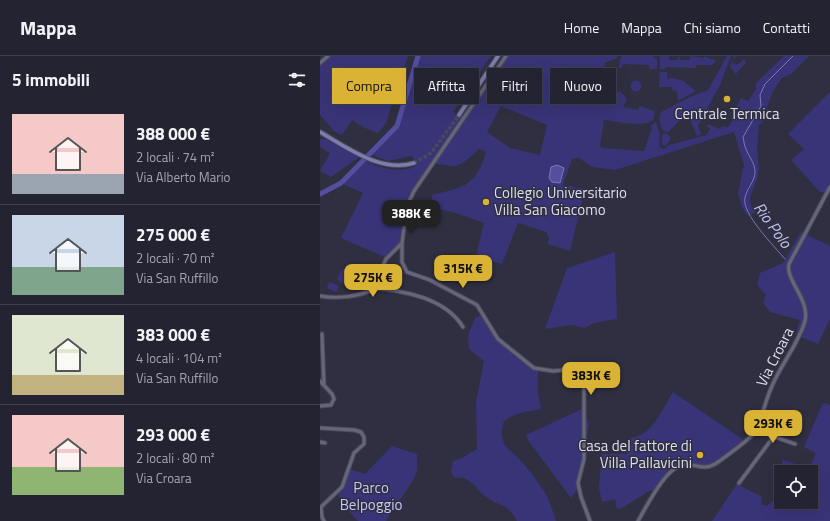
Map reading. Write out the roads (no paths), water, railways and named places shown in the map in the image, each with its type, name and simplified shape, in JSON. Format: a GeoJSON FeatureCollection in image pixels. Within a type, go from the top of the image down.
{"type":"FeatureCollection","features":[{"type":"Feature","properties":{"kind":"main road"},"geometry":{"type":"LineString","coordinates":[[459,115],[498,56]]}},
{"type":"Feature","properties":{"kind":"main road"},"geometry":{"type":"LineString","coordinates":[[320,132],[348,148],[386,165],[405,166],[414,163]]}},
{"type":"Feature","properties":{"kind":"main road"},"geometry":{"type":"LineString","coordinates":[[320,136],[329,137]]}},
{"type":"Feature","properties":{"kind":"street"},"geometry":{"type":"LineString","coordinates":[[320,63],[328,56]]}},
{"type":"Feature","properties":{"kind":"street"},"geometry":{"type":"LineString","coordinates":[[506,56],[414,191],[407,206],[402,243],[402,262],[407,272],[430,280],[477,305],[498,339],[534,368],[553,370],[576,369],[582,374],[584,385],[584,459],[578,483],[581,497],[590,521]]}},
{"type":"Feature","properties":{"kind":"street","name":"Via Croara"},"geometry":{"type":"LineString","coordinates":[[638,521],[661,483],[671,471],[680,465],[688,464],[700,468],[715,464],[745,442],[755,430],[772,385],[802,331],[805,319],[803,301],[789,273],[789,264],[830,187]]}},
{"type":"Feature","properties":{"kind":"street"},"geometry":{"type":"LineString","coordinates":[[374,288],[386,258],[402,243]]}},
{"type":"Feature","properties":{"kind":"street"},"geometry":{"type":"LineString","coordinates":[[320,296],[332,298],[366,292],[374,288],[401,292],[425,299],[452,313],[463,327]]}},
{"type":"Feature","properties":{"kind":"street"},"geometry":{"type":"LineString","coordinates":[[322,334],[324,385]]}},
{"type":"Feature","properties":{"kind":"street"},"geometry":{"type":"LineString","coordinates":[[320,382],[332,394],[334,399],[331,405],[320,406]]}},
{"type":"Feature","properties":{"kind":"street"},"geometry":{"type":"LineString","coordinates":[[320,428],[354,430],[361,432],[364,437],[364,444],[354,453],[342,487],[321,507],[324,521]]}},
{"type":"Feature","properties":{"kind":"street"},"geometry":{"type":"LineString","coordinates":[[755,430],[795,444]]}},
{"type":"Feature","properties":{"kind":"street"},"geometry":{"type":"LineString","coordinates":[[739,483],[774,436]]}},
{"type":"Feature","properties":{"kind":"street"},"geometry":{"type":"LineString","coordinates":[[320,442],[325,443]]}},
{"type":"Feature","properties":{"kind":"waterway"},"geometry":{"type":"LineString","coordinates":[[320,194],[341,183],[397,126],[418,56]]}},
{"type":"Feature","properties":{"kind":"waterway","name":"Rio Polo"},"geometry":{"type":"LineString","coordinates":[[785,259],[753,221],[745,204],[746,195],[755,176],[755,169],[745,148],[743,137],[761,106],[760,95],[765,84],[793,56]]}},
{"type":"Feature","properties":{"kind":"tunnel"},"geometry":{"type":"LineString","coordinates":[[414,163],[431,153],[459,115]]}},
{"type":"Feature","properties":{"kind":"place","name":"Centrale Termica"},"geometry":{"type":"Point","coordinates":[727,99]}},
{"type":"Feature","properties":{"kind":"place","name":"Collegio Universitario Villa San Giacomo"},"geometry":{"type":"Point","coordinates":[486,202]}},
{"type":"Feature","properties":{"kind":"place","name":"Casa del fattore di Villa Pallavicini"},"geometry":{"type":"Point","coordinates":[700,455]}},
{"type":"Feature","properties":{"kind":"park label","name":"Parco Belpoggio"},"geometry":{"type":"Point","coordinates":[371,496]}}]}
